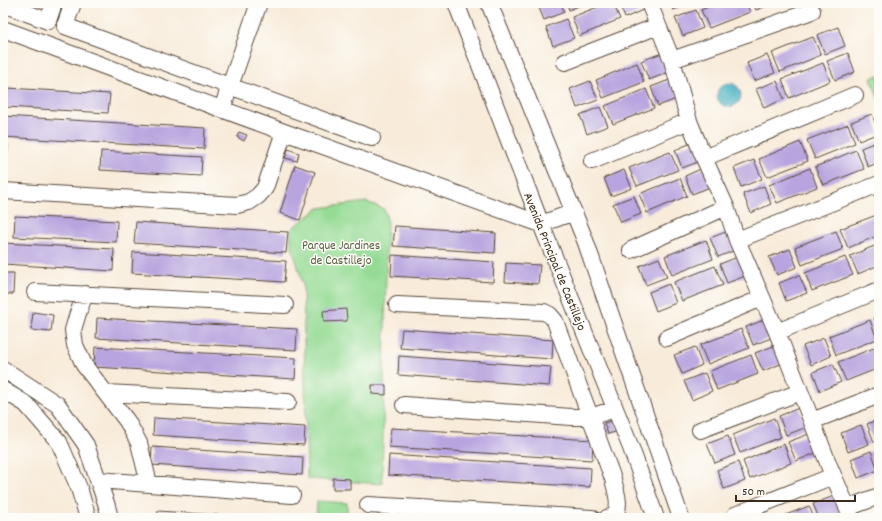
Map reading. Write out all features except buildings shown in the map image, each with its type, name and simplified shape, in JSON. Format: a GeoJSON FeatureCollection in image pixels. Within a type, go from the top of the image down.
{"type":"FeatureCollection","features":[{"type":"Feature","properties":{"kind":"street"},"geometry":{"type":"LineString","coordinates":[[3,4],[48,21],[54,3]]}},
{"type":"Feature","properties":{"kind":"street"},"geometry":{"type":"LineString","coordinates":[[73,3],[65,26],[372,138]]}},
{"type":"Feature","properties":{"kind":"street"},"geometry":{"type":"LineString","coordinates":[[222,109],[259,3]]}},
{"type":"Feature","properties":{"kind":"street","name":"Avenida Principal de Castillejo"},"geometry":{"type":"LineString","coordinates":[[456,3],[541,224],[631,448],[656,518]]}},
{"type":"Feature","properties":{"kind":"street"},"geometry":{"type":"LineString","coordinates":[[489,3],[585,240],[681,518]]}},
{"type":"Feature","properties":{"kind":"street"},"geometry":{"type":"LineString","coordinates":[[649,3],[672,60],[690,121],[704,158],[726,207],[737,240],[777,332],[849,513],[879,496]]}},
{"type":"Feature","properties":{"kind":"street"},"geometry":{"type":"LineString","coordinates":[[672,60],[812,11]]}},
{"type":"Feature","properties":{"kind":"street"},"geometry":{"type":"LineString","coordinates":[[565,62],[658,26]]}},
{"type":"Feature","properties":{"kind":"street"},"geometry":{"type":"LineString","coordinates":[[3,29],[541,224],[574,212]]}},
{"type":"Feature","properties":{"kind":"street"},"geometry":{"type":"LineString","coordinates":[[704,158],[855,95]]}},
{"type":"Feature","properties":{"kind":"street"},"geometry":{"type":"LineString","coordinates":[[592,161],[690,121]]}},
{"type":"Feature","properties":{"kind":"street"},"geometry":{"type":"LineString","coordinates":[[3,191],[237,205],[249,202],[258,196],[265,188],[284,132]]}},
{"type":"Feature","properties":{"kind":"street"},"geometry":{"type":"LineString","coordinates":[[737,240],[879,184]]}},
{"type":"Feature","properties":{"kind":"street"},"geometry":{"type":"LineString","coordinates":[[631,250],[726,207]]}},
{"type":"Feature","properties":{"kind":"street"},"geometry":{"type":"LineString","coordinates":[[777,332],[879,290]]}},
{"type":"Feature","properties":{"kind":"street"},"geometry":{"type":"LineString","coordinates":[[35,292],[285,304]]}},
{"type":"Feature","properties":{"kind":"street"},"geometry":{"type":"LineString","coordinates":[[85,294],[73,330],[75,346],[84,365],[127,421],[139,443],[149,484]]}},
{"type":"Feature","properties":{"kind":"street"},"geometry":{"type":"LineString","coordinates":[[667,338],[762,298]]}},
{"type":"Feature","properties":{"kind":"street"},"geometry":{"type":"LineString","coordinates":[[397,304],[544,312],[550,315],[555,321],[613,479],[618,497],[618,508],[614,515],[607,518]]}},
{"type":"Feature","properties":{"kind":"street"},"geometry":{"type":"LineString","coordinates":[[3,369],[58,404],[86,446],[110,518]]}},
{"type":"Feature","properties":{"kind":"street"},"geometry":{"type":"LineString","coordinates":[[3,390],[26,404],[59,442],[79,488],[88,518]]}},
{"type":"Feature","properties":{"kind":"street"},"geometry":{"type":"LineString","coordinates":[[700,430],[800,392]]}},
{"type":"Feature","properties":{"kind":"street"},"geometry":{"type":"LineString","coordinates":[[106,393],[288,402]]}},
{"type":"Feature","properties":{"kind":"street"},"geometry":{"type":"LineString","coordinates":[[812,421],[879,395]]}},
{"type":"Feature","properties":{"kind":"street"},"geometry":{"type":"LineString","coordinates":[[404,404],[571,417],[590,417],[615,409]]}},
{"type":"Feature","properties":{"kind":"street"},"geometry":{"type":"LineString","coordinates":[[735,515],[833,476]]}},
{"type":"Feature","properties":{"kind":"street"},"geometry":{"type":"LineString","coordinates":[[98,480],[292,495]]}},
{"type":"Feature","properties":{"kind":"street"},"geometry":{"type":"LineString","coordinates":[[368,505],[592,518]]}},
{"type":"Feature","properties":{"kind":"green space"},"geometry":{"type":"Polygon","coordinates":[[[879,75],[879,101],[871,78],[879,75]]]}},
{"type":"Feature","properties":{"kind":"green space","name":"Parque Jardines de Castillejo"},"geometry":{"type":"Polygon","coordinates":[[[367,202],[384,209],[387,219],[382,484],[307,479],[303,285],[291,243],[291,229],[319,208],[367,202]]]}},
{"type":"Feature","properties":{"kind":"green space"},"geometry":{"type":"Polygon","coordinates":[[[317,501],[347,503],[347,518],[316,518],[317,501]]]}},
{"type":"Feature","properties":{"kind":"water"},"geometry":{"type":"Polygon","coordinates":[[[729,83],[738,86],[741,95],[738,104],[729,107],[720,104],[717,95],[720,86],[729,83]]]}}]}
